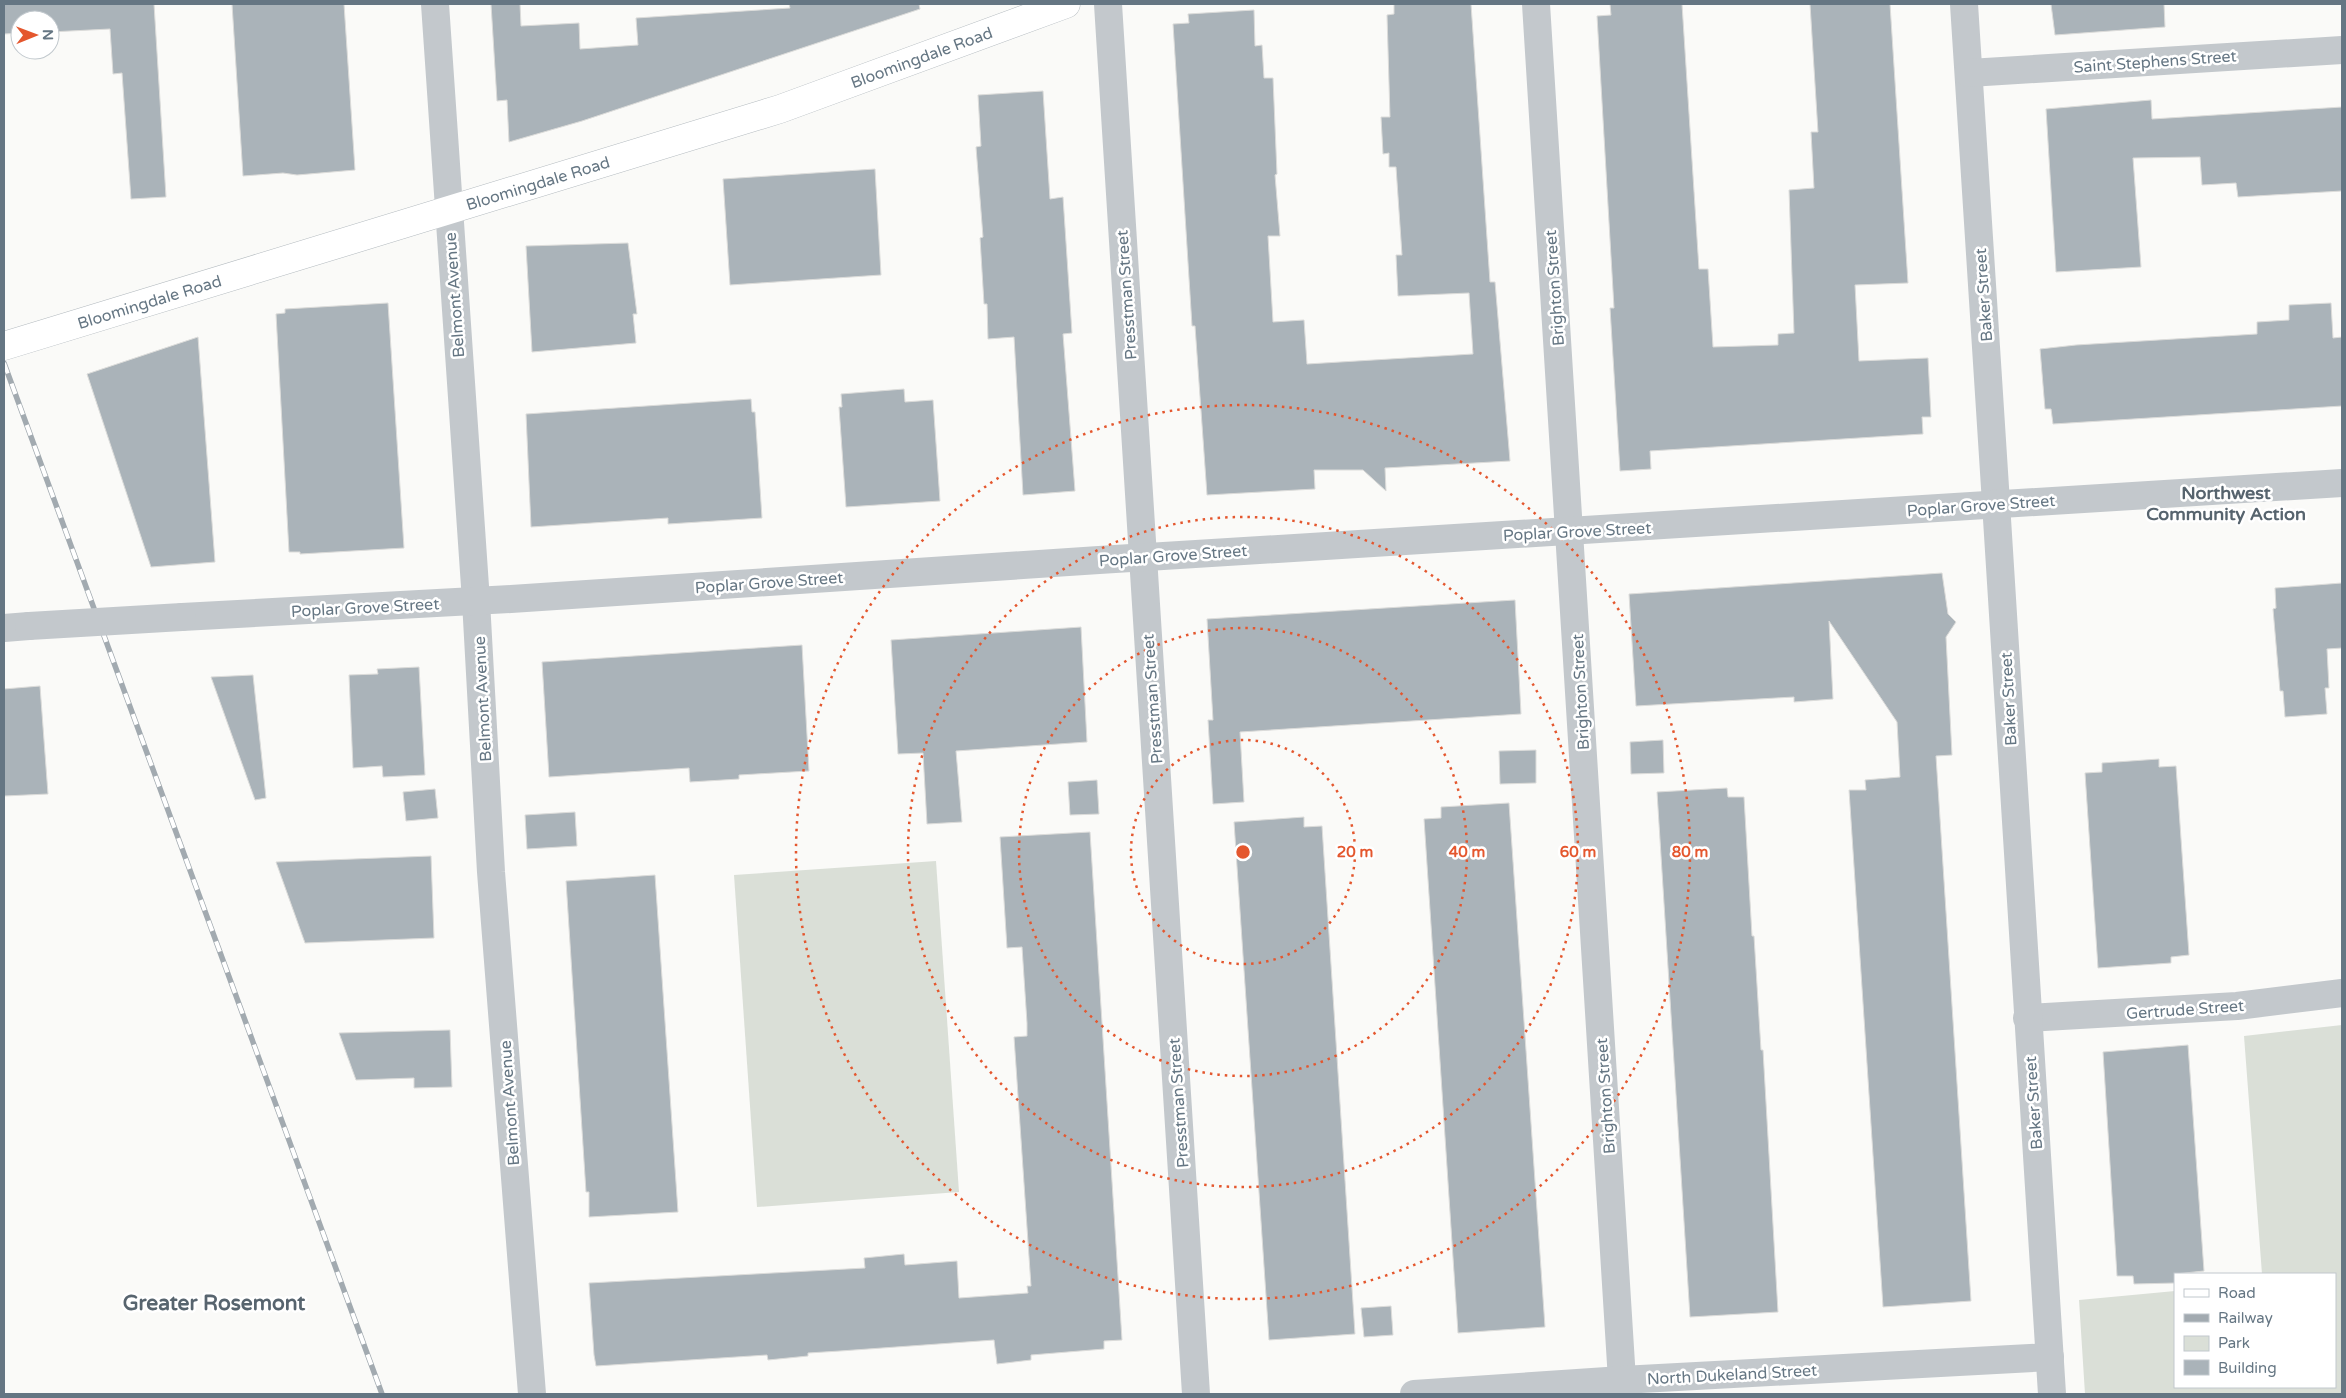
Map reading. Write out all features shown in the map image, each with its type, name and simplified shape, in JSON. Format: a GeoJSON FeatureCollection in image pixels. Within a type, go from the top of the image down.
{"type":"FeatureCollection","features":[{"type":"Feature","properties":{"kind":"main road","name":"Bloomingdale Road"},"geometry":{"type":"LineString","coordinates":[[4,346],[780,109],[1066,4]]}},
{"type":"Feature","properties":{"kind":"street","name":"Belmont Avenue"},"geometry":{"type":"LineString","coordinates":[[435,4],[476,601],[492,881],[532,1394]]}},
{"type":"Feature","properties":{"kind":"street","name":"Presstman Street"},"geometry":{"type":"LineString","coordinates":[[1108,4],[1196,1394]]}},
{"type":"Feature","properties":{"kind":"street","name":"Brighton Street"},"geometry":{"type":"LineString","coordinates":[[1536,4],[1622,1380]]}},
{"type":"Feature","properties":{"kind":"street","name":"Baker Street"},"geometry":{"type":"LineString","coordinates":[[1964,4],[2052,1394]]}},
{"type":"Feature","properties":{"kind":"street","name":"Saint Stephens Street"},"geometry":{"type":"LineString","coordinates":[[1968,73],[2342,50]]}},
{"type":"Feature","properties":{"kind":"street","name":"Poplar Grove Street"},"geometry":{"type":"LineString","coordinates":[[16,627],[476,601],[1996,503],[2342,483]]}},
{"type":"Feature","properties":{"kind":"street","name":"Gertrude Street"},"geometry":{"type":"LineString","coordinates":[[2027,1018],[2237,1006],[2342,993]]}},
{"type":"Feature","properties":{"kind":"street","name":"North Dukeland Street"},"geometry":{"type":"LineString","coordinates":[[1414,1394],[1622,1380],[2050,1358]]}},
{"type":"Feature","properties":{"kind":"green space"},"geometry":{"type":"Polygon","coordinates":[[[936,861],[959,1192],[757,1207],[734,875],[936,861]]]}},
{"type":"Feature","properties":{"kind":"green space"},"geometry":{"type":"Polygon","coordinates":[[[2342,1025],[2342,1394],[2085,1394],[2079,1300],[2174,1291],[2174,1388],[2336,1388],[2336,1273],[2262,1273],[2244,1036],[2342,1025]]]}},
{"type":"Feature","properties":{"kind":"building"},"geometry":{"type":"Polygon","coordinates":[[[4,4],[154,4],[166,197],[131,199],[122,73],[113,74],[110,29],[60,32],[60,10],[10,10],[10,34],[4,34],[4,4]]]}},
{"type":"Feature","properties":{"kind":"building"},"geometry":{"type":"Polygon","coordinates":[[[232,4],[344,4],[355,170],[297,175],[283,173],[243,176],[232,4]]]}},
{"type":"Feature","properties":{"kind":"building"},"geometry":{"type":"Polygon","coordinates":[[[491,4],[520,4],[521,26],[579,23],[580,49],[638,45],[636,18],[790,8],[789,4],[919,4],[920,9],[582,121],[509,142],[507,100],[497,101],[491,4]]]}},
{"type":"Feature","properties":{"kind":"building"},"geometry":{"type":"Polygon","coordinates":[[[1394,4],[1471,4],[1490,282],[1495,282],[1510,461],[1385,468],[1386,491],[1363,470],[1314,470],[1315,489],[1207,495],[1195,326],[1192,326],[1173,24],[1189,23],[1188,14],[1254,10],[1255,46],[1262,45],[1264,78],[1273,78],[1277,174],[1275,175],[1280,236],[1268,236],[1273,322],[1304,320],[1307,364],[1473,354],[1469,293],[1398,296],[1396,255],[1402,255],[1396,167],[1389,167],[1389,153],[1383,154],[1381,117],[1390,117],[1387,15],[1394,14],[1394,4]]]}},
{"type":"Feature","properties":{"kind":"building"},"geometry":{"type":"Polygon","coordinates":[[[1610,4],[1682,4],[1699,269],[1708,269],[1713,347],[1778,345],[1778,334],[1794,333],[1789,190],[1814,188],[1811,132],[1818,132],[1810,4],[1890,4],[1908,283],[1855,285],[1859,361],[1928,358],[1931,417],[1922,417],[1923,434],[1650,451],[1651,469],[1620,471],[1610,308],[1614,308],[1597,16],[1611,15],[1610,4]]]}},
{"type":"Feature","properties":{"kind":"building"},"geometry":{"type":"Polygon","coordinates":[[[2051,4],[2164,4],[2165,27],[2055,35],[2051,4]]]}},
{"type":"Feature","properties":{"kind":"building"},"geometry":{"type":"Polygon","coordinates":[[[1043,91],[1050,199],[1063,197],[1072,333],[1063,334],[1075,491],[1023,495],[1014,337],[988,339],[987,304],[984,304],[980,238],[983,237],[976,147],[981,146],[978,95],[1043,91]]]}},
{"type":"Feature","properties":{"kind":"building"},"geometry":{"type":"Polygon","coordinates":[[[2151,100],[2152,119],[2342,107],[2342,191],[2238,197],[2236,183],[2202,185],[2200,157],[2133,158],[2141,267],[2056,272],[2046,109],[2151,100]]]}},
{"type":"Feature","properties":{"kind":"building"},"geometry":{"type":"Polygon","coordinates":[[[875,169],[881,275],[730,285],[723,179],[875,169]]]}},
{"type":"Feature","properties":{"kind":"building"},"geometry":{"type":"Polygon","coordinates":[[[628,243],[637,314],[633,314],[636,343],[532,352],[526,246],[628,243]]]}},
{"type":"Feature","properties":{"kind":"building"},"geometry":{"type":"Polygon","coordinates":[[[388,303],[404,548],[300,554],[300,552],[289,552],[276,314],[285,313],[285,309],[388,303]]]}},
{"type":"Feature","properties":{"kind":"building"},"geometry":{"type":"Polygon","coordinates":[[[2331,303],[2333,338],[2342,337],[2342,406],[2053,424],[2051,409],[2045,409],[2040,349],[2076,345],[2257,334],[2257,322],[2289,320],[2289,305],[2331,303]]]}},
{"type":"Feature","properties":{"kind":"building"},"geometry":{"type":"Polygon","coordinates":[[[198,337],[215,562],[151,567],[87,374],[198,337]]]}},
{"type":"Feature","properties":{"kind":"building"},"geometry":{"type":"Polygon","coordinates":[[[904,389],[905,402],[933,400],[940,501],[846,507],[839,407],[842,407],[841,394],[904,389]]]}},
{"type":"Feature","properties":{"kind":"building"},"geometry":{"type":"Polygon","coordinates":[[[751,399],[752,412],[755,412],[762,518],[668,524],[668,518],[531,527],[526,414],[751,399]]]}},
{"type":"Feature","properties":{"kind":"building"},"geometry":{"type":"Polygon","coordinates":[[[1942,573],[1948,614],[1956,622],[1946,637],[1952,755],[1936,756],[1971,1301],[1883,1307],[1849,790],[1866,790],[1865,780],[1900,777],[1897,722],[1829,621],[1833,699],[1794,702],[1794,697],[1636,706],[1629,594],[1942,573]]]}},
{"type":"Feature","properties":{"kind":"building"},"geometry":{"type":"Polygon","coordinates":[[[2342,583],[2342,648],[2327,649],[2329,688],[2325,688],[2327,714],[2285,717],[2283,691],[2280,691],[2273,609],[2276,608],[2275,588],[2342,583]]]}},
{"type":"Feature","properties":{"kind":"building"},"geometry":{"type":"Polygon","coordinates":[[[1515,600],[1521,714],[1240,732],[1244,802],[1213,804],[1208,720],[1213,720],[1207,619],[1515,600]]]}},
{"type":"Feature","properties":{"kind":"building"},"geometry":{"type":"Polygon","coordinates":[[[1081,627],[1087,742],[956,751],[962,822],[927,824],[923,753],[898,754],[891,640],[1081,627]]]}},
{"type":"Feature","properties":{"kind":"building"},"geometry":{"type":"Polygon","coordinates":[[[802,645],[809,771],[739,775],[739,779],[690,782],[689,768],[549,777],[542,662],[802,645]]]}},
{"type":"Feature","properties":{"kind":"building"},"geometry":{"type":"Polygon","coordinates":[[[419,667],[425,775],[383,777],[382,766],[353,768],[349,675],[378,674],[377,669],[419,667]]]}},
{"type":"Feature","properties":{"kind":"building"},"geometry":{"type":"Polygon","coordinates":[[[253,675],[266,798],[255,800],[211,677],[253,675]]]}},
{"type":"Feature","properties":{"kind":"building"},"geometry":{"type":"Polygon","coordinates":[[[40,686],[48,794],[4,796],[4,689],[40,686]]]}},
{"type":"Feature","properties":{"kind":"building"},"geometry":{"type":"Polygon","coordinates":[[[1663,740],[1664,773],[1631,774],[1630,742],[1663,740]]]}},
{"type":"Feature","properties":{"kind":"building"},"geometry":{"type":"Polygon","coordinates":[[[1536,750],[1536,783],[1500,784],[1499,751],[1536,750]]]}},
{"type":"Feature","properties":{"kind":"building"},"geometry":{"type":"Polygon","coordinates":[[[2159,759],[2159,767],[2176,766],[2189,955],[2171,957],[2171,963],[2098,968],[2085,773],[2102,772],[2102,763],[2159,759]]]}},
{"type":"Feature","properties":{"kind":"building"},"geometry":{"type":"Polygon","coordinates":[[[1097,780],[1099,814],[1070,815],[1068,782],[1097,780]]]}},
{"type":"Feature","properties":{"kind":"building"},"geometry":{"type":"Polygon","coordinates":[[[1727,788],[1728,797],[1744,797],[1752,936],[1754,936],[1761,1050],[1763,1050],[1778,1312],[1690,1317],[1657,792],[1727,788]]]}},
{"type":"Feature","properties":{"kind":"building"},"geometry":{"type":"Polygon","coordinates":[[[435,789],[438,818],[406,821],[403,792],[435,789]]]}},
{"type":"Feature","properties":{"kind":"building"},"geometry":{"type":"Polygon","coordinates":[[[1509,803],[1545,1327],[1458,1333],[1424,819],[1441,818],[1441,807],[1509,803]]]}},
{"type":"Feature","properties":{"kind":"building"},"geometry":{"type":"Polygon","coordinates":[[[575,812],[577,846],[527,849],[525,815],[575,812]]]}},
{"type":"Feature","properties":{"kind":"building"},"geometry":{"type":"Polygon","coordinates":[[[1304,817],[1304,827],[1322,826],[1355,1334],[1269,1340],[1234,822],[1304,817]]]}},
{"type":"Feature","properties":{"kind":"building"},"geometry":{"type":"Polygon","coordinates":[[[1090,832],[1122,1340],[1104,1341],[1104,1349],[1031,1355],[1031,1360],[997,1364],[994,1340],[808,1353],[808,1356],[768,1360],[767,1355],[596,1366],[589,1283],[865,1268],[864,1258],[904,1254],[905,1265],[957,1261],[959,1298],[1028,1293],[1027,1286],[1031,1286],[1014,1037],[1027,1036],[1027,1023],[1022,947],[1007,948],[1000,837],[1090,832]]]}},
{"type":"Feature","properties":{"kind":"building"},"geometry":{"type":"Polygon","coordinates":[[[431,856],[434,938],[305,943],[276,862],[431,856]]]}},
{"type":"Feature","properties":{"kind":"building"},"geometry":{"type":"Polygon","coordinates":[[[655,875],[678,1212],[589,1217],[589,1192],[586,1192],[566,881],[655,875]]]}},
{"type":"Feature","properties":{"kind":"building"},"geometry":{"type":"Polygon","coordinates":[[[450,1030],[452,1087],[414,1088],[414,1078],[356,1080],[339,1033],[450,1030]]]}},
{"type":"Feature","properties":{"kind":"building"},"geometry":{"type":"Polygon","coordinates":[[[2188,1045],[2204,1271],[2174,1273],[2174,1283],[2134,1284],[2133,1276],[2117,1276],[2103,1052],[2188,1045]]]}},
{"type":"Feature","properties":{"kind":"building"},"geometry":{"type":"Polygon","coordinates":[[[1391,1306],[1393,1335],[1364,1337],[1361,1308],[1391,1306]]]}},
{"type":"Feature","properties":{"kind":"railway"},"geometry":{"type":"LineString","coordinates":[[4,363],[382,1394]]}},
{"type":"Feature","properties":{"kind":"district","name":"Northwest Community Action"},"geometry":{"type":"Point","coordinates":[2226,503]}},
{"type":"Feature","properties":{"kind":"district","name":"Greater Rosemont"},"geometry":{"type":"Point","coordinates":[214,1303]}}]}
